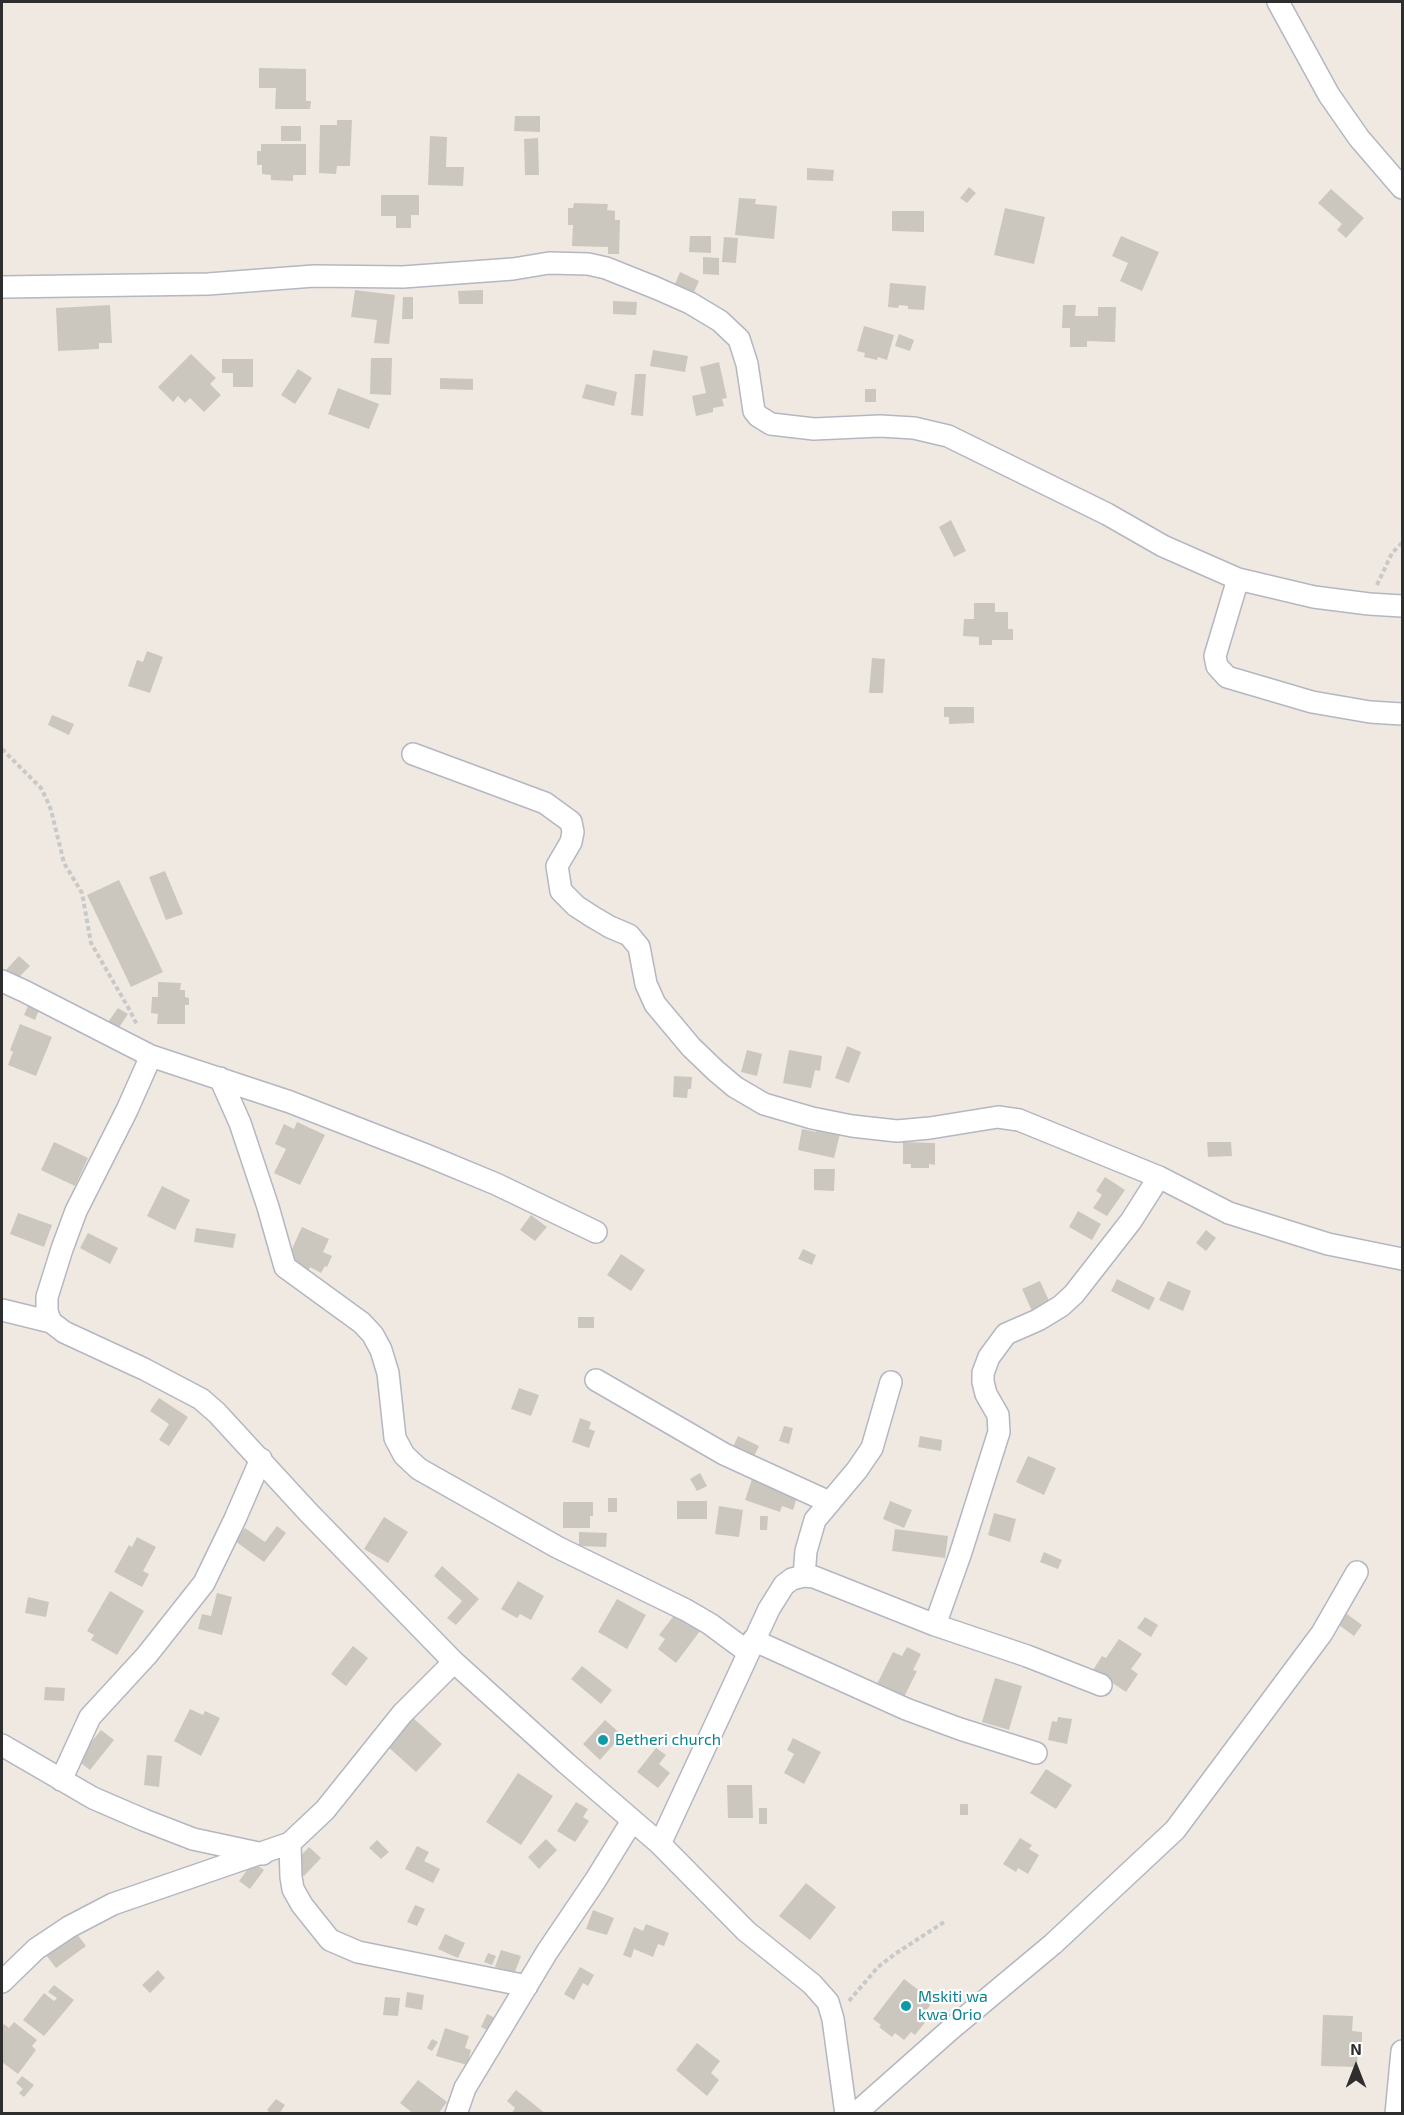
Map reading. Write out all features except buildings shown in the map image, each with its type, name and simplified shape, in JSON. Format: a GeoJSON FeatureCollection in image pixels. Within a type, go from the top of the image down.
{"type":"FeatureCollection","features":[{"type":"Feature","properties":{"kind":"street"},"geometry":{"type":"LineString","coordinates":[[1278,2],[1329,95],[1359,138],[1402,188]]}},
{"type":"Feature","properties":{"kind":"street"},"geometry":{"type":"LineString","coordinates":[[2,287],[208,284],[314,276],[403,277],[513,269],[549,263],[588,264],[606,268],[690,303],[720,321],[739,339],[747,364],[754,411],[771,424],[814,429],[871,426],[914,428],[948,436],[1107,514],[1163,546],[1238,579],[1314,597],[1402,606]]}},
{"type":"Feature","properties":{"kind":"street"},"geometry":{"type":"LineString","coordinates":[[1238,579],[1215,656],[1217,666],[1227,677],[1312,702],[1370,712],[1402,714]]}},
{"type":"Feature","properties":{"kind":"street"},"geometry":{"type":"LineString","coordinates":[[413,754],[545,803],[571,822],[573,832],[571,842],[557,866],[561,891],[576,906],[610,927],[629,935],[639,948],[646,984],[655,1004],[716,1071],[735,1087],[764,1104],[812,1118],[897,1131],[998,1117],[1019,1120],[1159,1177],[1229,1213],[1328,1244],[1402,1258]]}},
{"type":"Feature","properties":{"kind":"street"},"geometry":{"type":"LineString","coordinates":[[2,981],[151,1056],[290,1102],[426,1155],[496,1184],[596,1232]]}},
{"type":"Feature","properties":{"kind":"street"},"geometry":{"type":"LineString","coordinates":[[51,1322],[47,1312],[48,1296],[76,1211],[127,1110],[151,1056]]}},
{"type":"Feature","properties":{"kind":"street"},"geometry":{"type":"LineString","coordinates":[[220,1078],[240,1123],[285,1267],[362,1323],[373,1335],[381,1350],[388,1373],[395,1438],[404,1455],[419,1469],[557,1547],[686,1610],[750,1646],[906,1709],[1036,1753]]}},
{"type":"Feature","properties":{"kind":"street"},"geometry":{"type":"LineString","coordinates":[[935,1625],[960,1556],[999,1432],[998,1415],[986,1394],[983,1382],[983,1373],[989,1357],[1006,1334],[1038,1320],[1061,1306],[1074,1293],[1131,1221],[1159,1177]]}},
{"type":"Feature","properties":{"kind":"street"},"geometry":{"type":"LineString","coordinates":[[2,1310],[51,1322],[73,1336],[201,1399],[217,1413],[308,1512],[454,1662],[660,1844],[746,1931],[812,1984],[828,2002],[846,2114]]}},
{"type":"Feature","properties":{"kind":"street"},"geometry":{"type":"LineString","coordinates":[[596,1380],[724,1454],[829,1502]]}},
{"type":"Feature","properties":{"kind":"street"},"geometry":{"type":"LineString","coordinates":[[804,1576],[810,1532],[815,1520],[872,1448],[891,1382]]}},
{"type":"Feature","properties":{"kind":"street"},"geometry":{"type":"LineString","coordinates":[[61,1780],[90,1717],[147,1655],[204,1583],[261,1459]]}},
{"type":"Feature","properties":{"kind":"street"},"geometry":{"type":"LineString","coordinates":[[855,2114],[951,2029],[1053,1944],[1175,1830],[1322,1633],[1358,1572]]}},
{"type":"Feature","properties":{"kind":"street"},"geometry":{"type":"LineString","coordinates":[[660,1844],[768,1608],[784,1585],[792,1580],[804,1576],[823,1581],[935,1625],[1027,1656],[1101,1685]]}},
{"type":"Feature","properties":{"kind":"street"},"geometry":{"type":"LineString","coordinates":[[2,1982],[36,1949],[69,1926],[112,1905],[290,1844],[325,1810],[402,1714],[454,1662]]}},
{"type":"Feature","properties":{"kind":"street"},"geometry":{"type":"LineString","coordinates":[[2,1745],[93,1798],[193,1839],[264,1854]]}},
{"type":"Feature","properties":{"kind":"street"},"geometry":{"type":"LineString","coordinates":[[456,2114],[465,2088],[632,1821]]}},
{"type":"Feature","properties":{"kind":"street"},"geometry":{"type":"LineString","coordinates":[[290,1844],[293,1889],[302,1905],[330,1940],[358,1952],[527,1986]]}},
{"type":"Feature","properties":{"kind":"street"},"geometry":{"type":"LineString","coordinates":[[1396,2114],[1402,2051]]}},
{"type":"Feature","properties":{"kind":"path"},"geometry":{"type":"LineString","coordinates":[[1369,604],[1387,562],[1402,543]]}},
{"type":"Feature","properties":{"kind":"path"},"geometry":{"type":"LineString","coordinates":[[2,749],[41,788],[46,798],[64,863],[81,893],[90,944],[129,1009],[151,1056]]}},
{"type":"Feature","properties":{"kind":"path"},"geometry":{"type":"LineString","coordinates":[[832,2019],[878,1967],[944,1922]]}},
{"type":"Feature","properties":{"kind":"place","name":"Betheri church"},"geometry":{"type":"Point","coordinates":[603,1740]}},
{"type":"Feature","properties":{"kind":"place","name":"Mskiti wa kwa Orio"},"geometry":{"type":"Point","coordinates":[906,2006]}}]}
